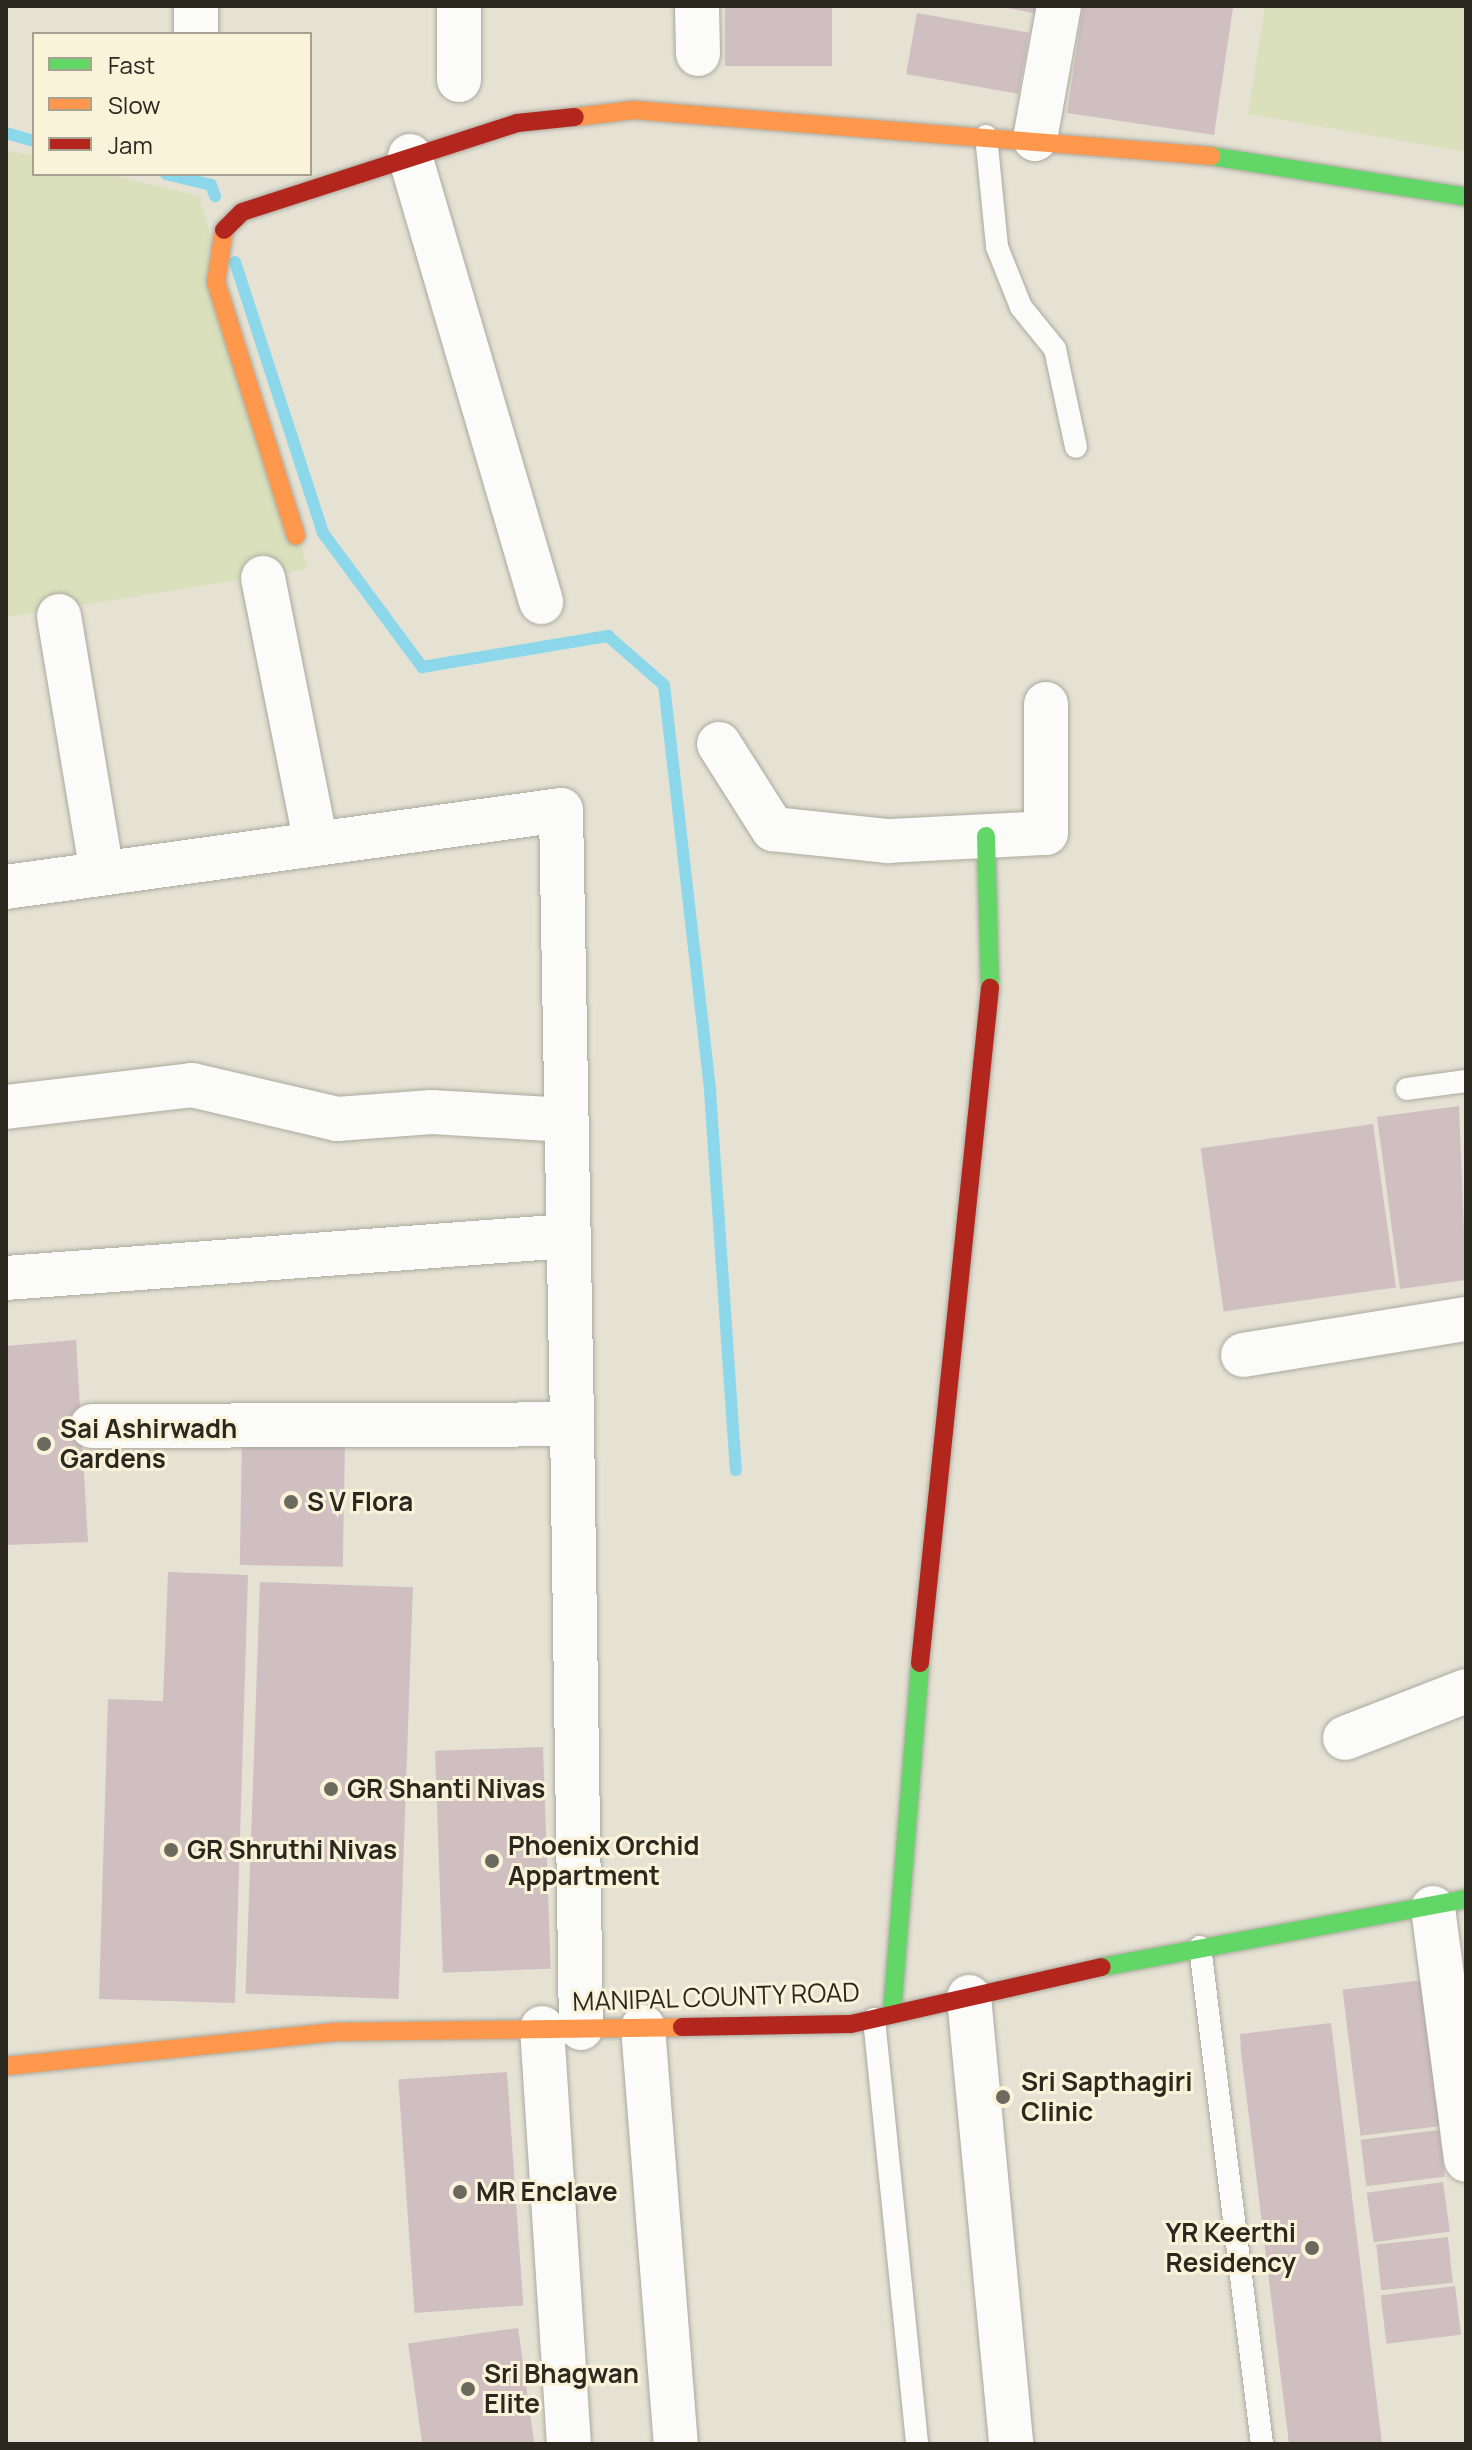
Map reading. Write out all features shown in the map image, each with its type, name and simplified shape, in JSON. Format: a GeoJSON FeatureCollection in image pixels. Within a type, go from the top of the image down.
{"type":"FeatureCollection","features":[{"type":"Feature","properties":{"kind":"street"},"geometry":{"type":"LineString","coordinates":[[196,6],[196,32]]}},
{"type":"Feature","properties":{"kind":"street"},"geometry":{"type":"LineString","coordinates":[[459,6],[459,80]]}},
{"type":"Feature","properties":{"kind":"street"},"geometry":{"type":"LineString","coordinates":[[697,6],[698,54]]}},
{"type":"Feature","properties":{"kind":"street"},"geometry":{"type":"LineString","coordinates":[[1035,139],[1059,6]]}},
{"type":"Feature","properties":{"kind":"street"},"geometry":{"type":"LineString","coordinates":[[296,536],[216,282],[219,235],[242,212],[410,156],[580,111],[1035,139],[1237,158],[1466,197]]}},
{"type":"Feature","properties":{"kind":"street"},"geometry":{"type":"LineString","coordinates":[[410,156],[541,602]]}},
{"type":"Feature","properties":{"kind":"street"},"geometry":{"type":"LineString","coordinates":[[263,578],[316,844]]}},
{"type":"Feature","properties":{"kind":"street"},"geometry":{"type":"LineString","coordinates":[[59,616],[102,873]]}},
{"type":"Feature","properties":{"kind":"street"},"geometry":{"type":"LineString","coordinates":[[719,744],[773,829],[888,841],[1046,833],[1046,704]]}},
{"type":"Feature","properties":{"kind":"street"},"geometry":{"type":"LineString","coordinates":[[6,887],[561,810],[572,1424],[562,2028],[569,2444]]}},
{"type":"Feature","properties":{"kind":"street"},"geometry":{"type":"LineString","coordinates":[[883,2016],[990,1007],[986,836]]}},
{"type":"Feature","properties":{"kind":"street"},"geometry":{"type":"LineString","coordinates":[[6,1107],[192,1085],[337,1119],[432,1112],[566,1120]]}},
{"type":"Feature","properties":{"kind":"street"},"geometry":{"type":"LineString","coordinates":[[6,1278],[567,1236]]}},
{"type":"Feature","properties":{"kind":"street"},"geometry":{"type":"LineString","coordinates":[[1243,1355],[1466,1319]]}},
{"type":"Feature","properties":{"kind":"street"},"geometry":{"type":"LineString","coordinates":[[92,1426],[572,1424]]}},
{"type":"Feature","properties":{"kind":"street"},"geometry":{"type":"LineString","coordinates":[[1345,1738],[1466,1691]]}},
{"type":"Feature","properties":{"kind":"street"},"geometry":{"type":"LineString","coordinates":[[1450,1904],[1466,2160]]}},
{"type":"Feature","properties":{"kind":"street","name":"MANIPAL COUNTY ROAD"},"geometry":{"type":"LineString","coordinates":[[6,2066],[333,2032],[643,2027],[883,2016],[1200,1947],[1450,1904]]}},
{"type":"Feature","properties":{"kind":"street"},"geometry":{"type":"LineString","coordinates":[[969,1997],[1011,2444]]}},
{"type":"Feature","properties":{"kind":"street"},"geometry":{"type":"LineString","coordinates":[[643,2027],[676,2444]]}},
{"type":"Feature","properties":{"kind":"lane"},"geometry":{"type":"LineString","coordinates":[[986,136],[997,247],[1021,307],[1055,349],[1076,447]]}},
{"type":"Feature","properties":{"kind":"lane"},"geometry":{"type":"LineString","coordinates":[[1407,1089],[1466,1081]]}},
{"type":"Feature","properties":{"kind":"lane"},"geometry":{"type":"LineString","coordinates":[[1200,1947],[1262,2444]]}},
{"type":"Feature","properties":{"kind":"lane"},"geometry":{"type":"LineString","coordinates":[[883,2016],[917,2444]]}},
{"type":"Feature","properties":{"kind":"green space"},"geometry":{"type":"Polygon","coordinates":[[[1265,6],[1466,6],[1466,152],[1248,114],[1265,6]]]}},
{"type":"Feature","properties":{"kind":"green space"},"geometry":{"type":"Polygon","coordinates":[[[6,150],[32,156],[32,176],[115,176],[199,196],[308,569],[6,617],[6,150]]]}},
{"type":"Feature","properties":{"kind":"building"},"geometry":{"type":"Polygon","coordinates":[[[725,6],[832,6],[832,66],[725,66],[725,6]]]}},
{"type":"Feature","properties":{"kind":"building"},"geometry":{"type":"Polygon","coordinates":[[[998,6],[1044,6],[1043,15],[998,6]]]}},
{"type":"Feature","properties":{"kind":"building"},"geometry":{"type":"Polygon","coordinates":[[[1083,6],[1233,8],[1214,135],[1067,113],[1083,6]]]}},
{"type":"Feature","properties":{"kind":"building"},"geometry":{"type":"Polygon","coordinates":[[[917,13],[1029,33],[1019,94],[906,74],[917,13]]]}},
{"type":"Feature","properties":{"kind":"building"},"geometry":{"type":"Polygon","coordinates":[[[1459,1106],[1466,1280],[1400,1289],[1377,1117],[1459,1106]]]}},
{"type":"Feature","properties":{"kind":"building"},"geometry":{"type":"Polygon","coordinates":[[[1373,1124],[1396,1287],[1224,1312],[1201,1148],[1373,1124]]]}},
{"type":"Feature","properties":{"kind":"building","name":"Sai Ashirwadh Gardens"},"geometry":{"type":"Polygon","coordinates":[[[76,1340],[88,1542],[6,1545],[6,1346],[76,1340]]]}},
{"type":"Feature","properties":{"kind":"building","name":"S V Flora"},"geometry":{"type":"Polygon","coordinates":[[[242,1439],[345,1441],[343,1567],[240,1565],[242,1439]]]}},
{"type":"Feature","properties":{"kind":"building","name":"GR Shruthi Nivas"},"geometry":{"type":"Polygon","coordinates":[[[168,1572],[248,1575],[235,2003],[99,1999],[108,1699],[163,1701],[168,1572]]]}},
{"type":"Feature","properties":{"kind":"building","name":"GR Shanti Nivas"},"geometry":{"type":"Polygon","coordinates":[[[260,1582],[413,1587],[399,1999],[246,1994],[260,1582]]]}},
{"type":"Feature","properties":{"kind":"building","name":"Phoenix Orchid Appartment"},"geometry":{"type":"Polygon","coordinates":[[[543,1747],[551,1969],[443,1973],[435,1751],[543,1747]]]}},
{"type":"Feature","properties":{"kind":"building"},"geometry":{"type":"Polygon","coordinates":[[[1423,1980],[1441,2126],[1361,2136],[1343,1990],[1423,1980]]]}},
{"type":"Feature","properties":{"kind":"building","name":"YR Keerthi Residency"},"geometry":{"type":"Polygon","coordinates":[[[1331,2023],[1382,2444],[1289,2444],[1241,2052],[1240,2034],[1331,2023]]]}},
{"type":"Feature","properties":{"kind":"building","name":"MR Enclave"},"geometry":{"type":"Polygon","coordinates":[[[507,2072],[523,2305],[415,2313],[398,2080],[507,2072]]]}},
{"type":"Feature","properties":{"kind":"building"},"geometry":{"type":"Polygon","coordinates":[[[1439,2130],[1445,2177],[1366,2186],[1361,2140],[1439,2130]]]}},
{"type":"Feature","properties":{"kind":"building"},"geometry":{"type":"Polygon","coordinates":[[[1443,2182],[1450,2232],[1374,2242],[1367,2193],[1443,2182]]]}},
{"type":"Feature","properties":{"kind":"building"},"geometry":{"type":"Polygon","coordinates":[[[1448,2237],[1453,2283],[1381,2290],[1376,2245],[1448,2237]]]}},
{"type":"Feature","properties":{"kind":"building"},"geometry":{"type":"Polygon","coordinates":[[[1455,2286],[1461,2335],[1387,2344],[1381,2295],[1455,2286]]]}},
{"type":"Feature","properties":{"kind":"building","name":"Sri Bhagwan Elite"},"geometry":{"type":"Polygon","coordinates":[[[518,2328],[534,2444],[422,2444],[408,2343],[518,2328]]]}},
{"type":"Feature","properties":{"kind":"waterway"},"geometry":{"type":"LineString","coordinates":[[6,133],[32,140]]}},
{"type":"Feature","properties":{"kind":"waterway"},"geometry":{"type":"LineString","coordinates":[[174,176],[211,185],[215,196]]}},
{"type":"Feature","properties":{"kind":"waterway"},"geometry":{"type":"LineString","coordinates":[[235,262],[323,533],[422,667],[608,636],[664,685],[710,1091],[736,1470]]}},
{"type":"Feature","properties":{"kind":"traffic: fast"},"geometry":{"type":"LineString","coordinates":[[1211,156],[1466,197]]}},
{"type":"Feature","properties":{"kind":"traffic: fast"},"geometry":{"type":"LineString","coordinates":[[986,836],[990,988]]}},
{"type":"Feature","properties":{"kind":"traffic: fast"},"geometry":{"type":"LineString","coordinates":[[892,2013],[920,1663]]}},
{"type":"Feature","properties":{"kind":"traffic: fast"},"geometry":{"type":"LineString","coordinates":[[1102,1967],[1466,1899]]}},
{"type":"Feature","properties":{"kind":"traffic: slow"},"geometry":{"type":"LineString","coordinates":[[575,117],[634,110],[1211,156]]}},
{"type":"Feature","properties":{"kind":"traffic: slow"},"geometry":{"type":"LineString","coordinates":[[224,230],[216,282],[296,536]]}},
{"type":"Feature","properties":{"kind":"traffic: slow"},"geometry":{"type":"LineString","coordinates":[[6,2066],[333,2032],[682,2027]]}},
{"type":"Feature","properties":{"kind":"traffic: jam"},"geometry":{"type":"LineString","coordinates":[[224,230],[242,212],[517,123],[575,117]]}},
{"type":"Feature","properties":{"kind":"traffic: jam"},"geometry":{"type":"LineString","coordinates":[[920,1663],[990,988]]}},
{"type":"Feature","properties":{"kind":"traffic: jam"},"geometry":{"type":"LineString","coordinates":[[682,2027],[851,2024],[1102,1967]]}},
{"type":"Feature","properties":{"kind":"place","name":"Sai Ashirwadh Gardens"},"geometry":{"type":"Point","coordinates":[44,1444]}},
{"type":"Feature","properties":{"kind":"place","name":"S V Flora"},"geometry":{"type":"Point","coordinates":[291,1502]}},
{"type":"Feature","properties":{"kind":"place","name":"GR Shanti Nivas"},"geometry":{"type":"Point","coordinates":[331,1789]}},
{"type":"Feature","properties":{"kind":"place","name":"GR Shruthi Nivas"},"geometry":{"type":"Point","coordinates":[171,1850]}},
{"type":"Feature","properties":{"kind":"place","name":"Phoenix Orchid Appartment"},"geometry":{"type":"Point","coordinates":[492,1861]}},
{"type":"Feature","properties":{"kind":"place","name":"Sri Sapthagiri Clinic"},"geometry":{"type":"Point","coordinates":[1003,2097]}},
{"type":"Feature","properties":{"kind":"place","name":"MR Enclave"},"geometry":{"type":"Point","coordinates":[460,2192]}},
{"type":"Feature","properties":{"kind":"place","name":"YR Keerthi Residency"},"geometry":{"type":"Point","coordinates":[1312,2248]}},
{"type":"Feature","properties":{"kind":"place","name":"Sri Bhagwan Elite"},"geometry":{"type":"Point","coordinates":[468,2389]}}]}
